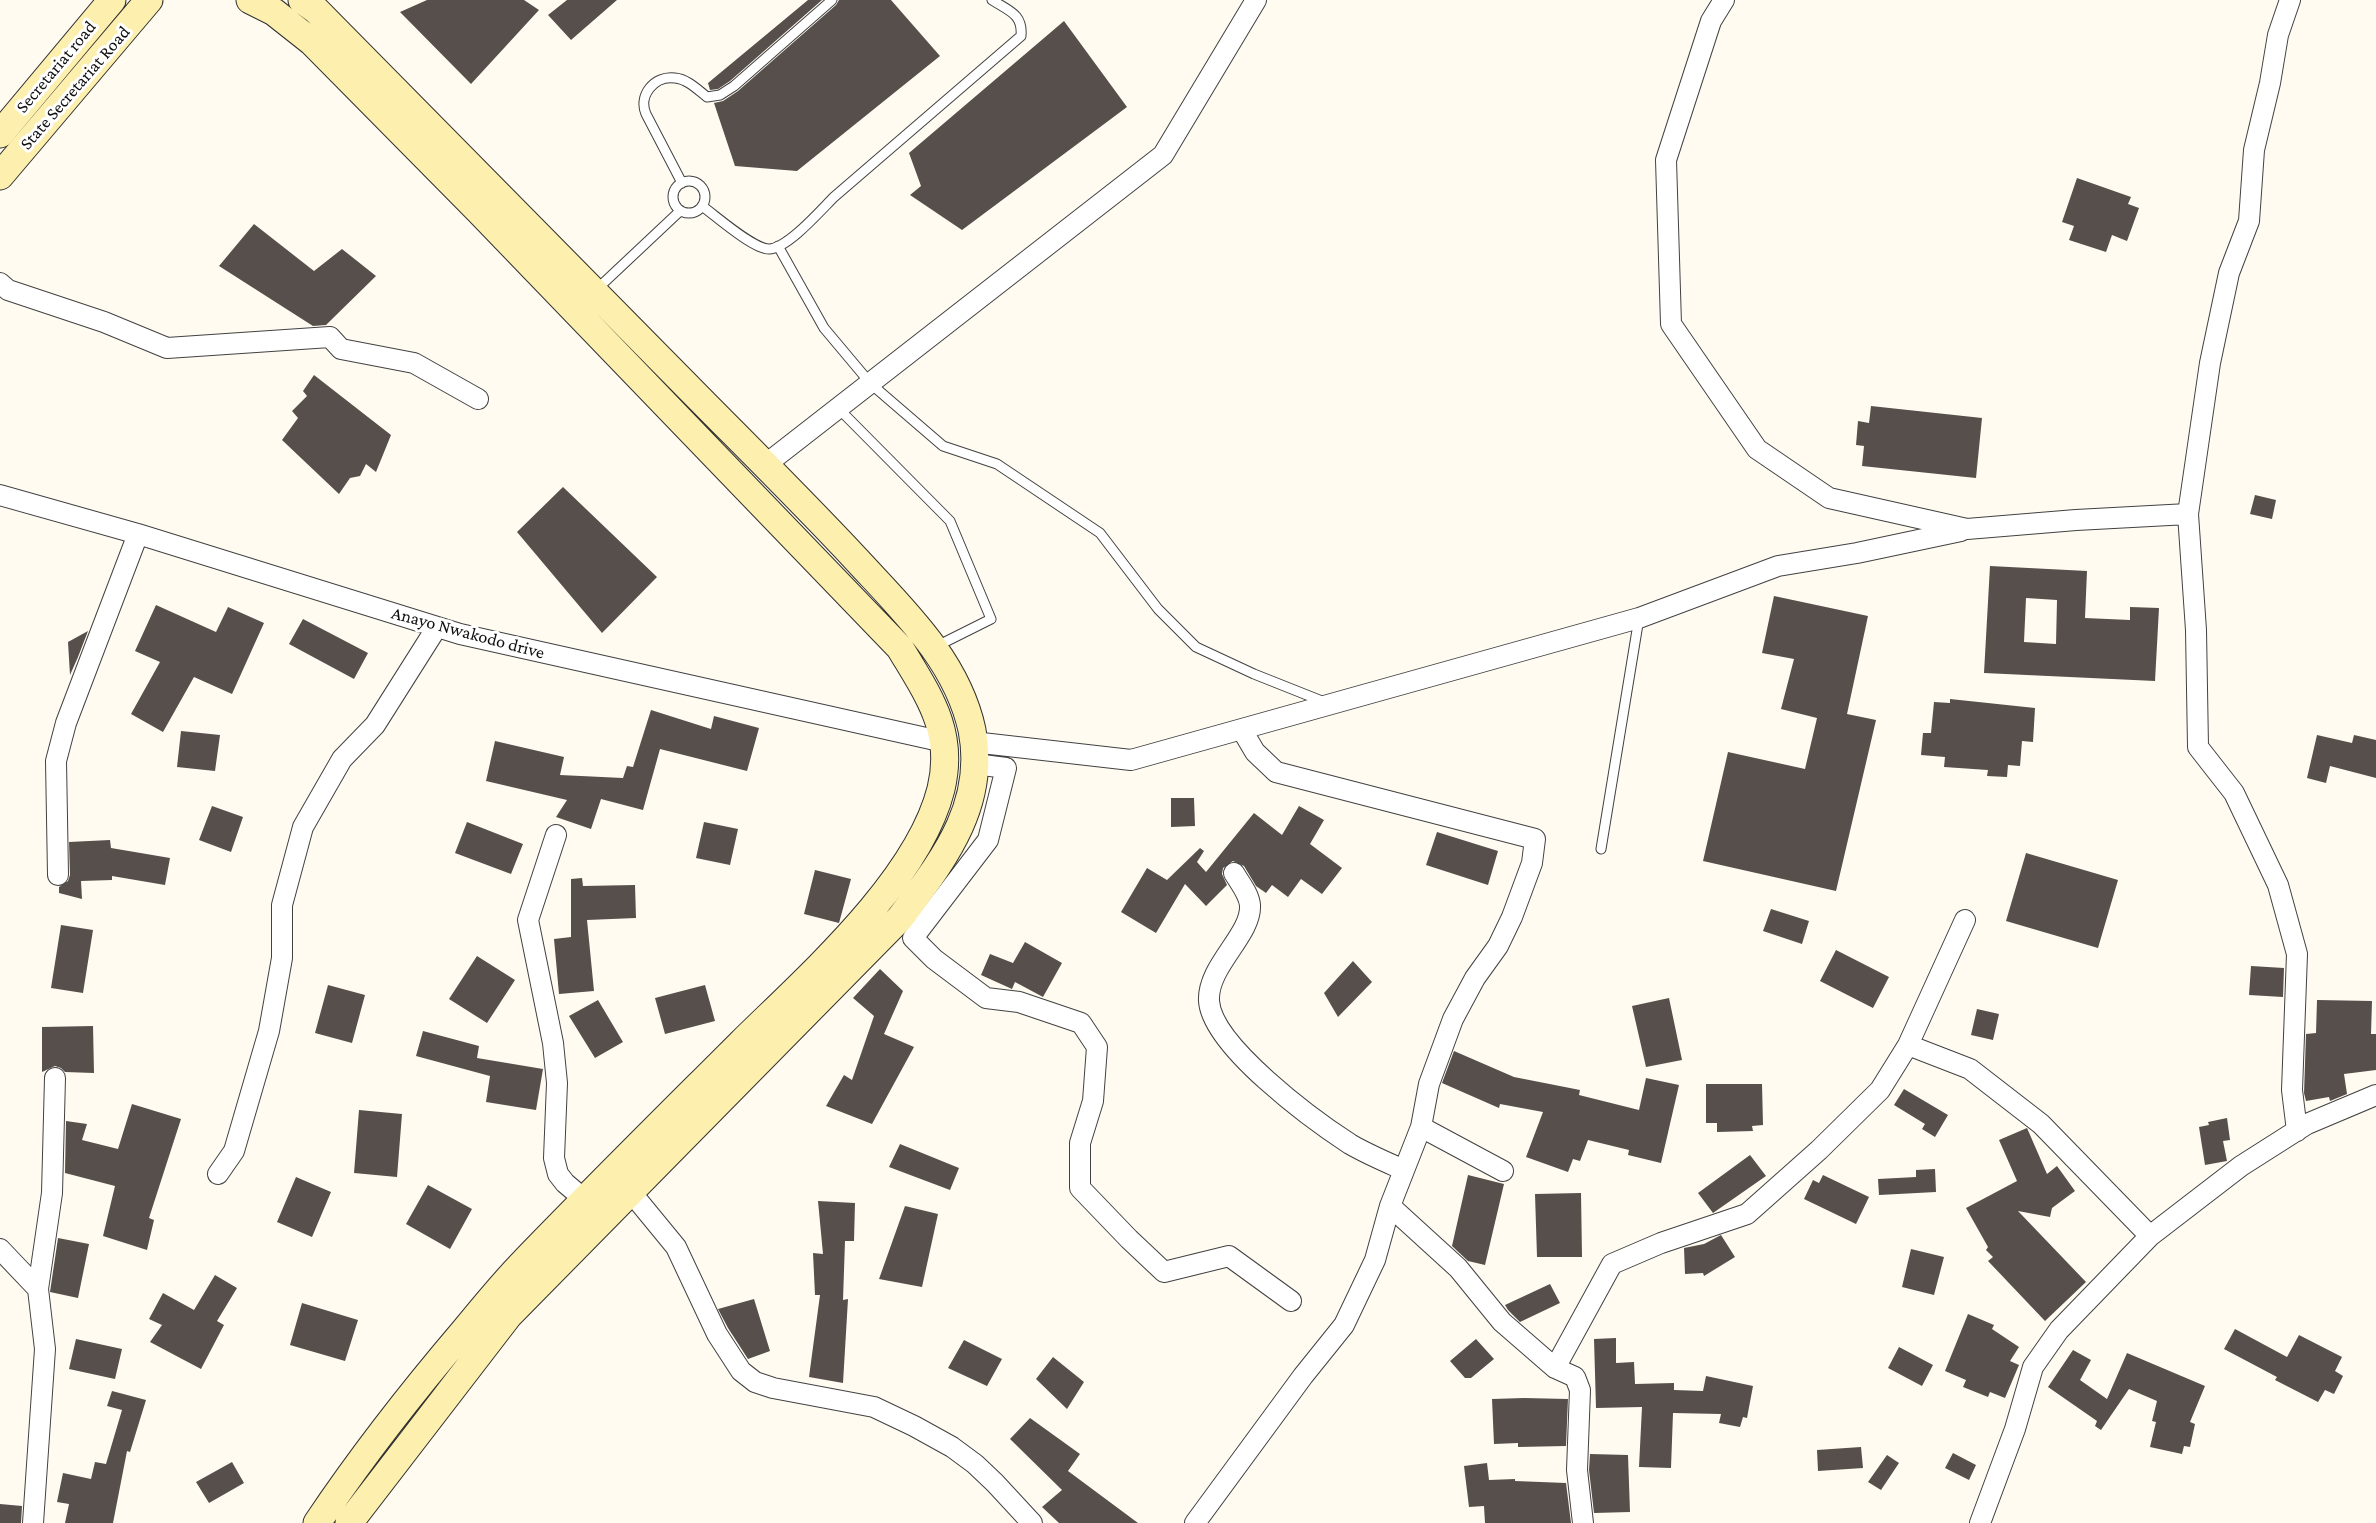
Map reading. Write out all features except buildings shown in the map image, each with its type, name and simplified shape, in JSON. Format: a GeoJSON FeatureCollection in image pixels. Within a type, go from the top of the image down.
{"type":"FeatureCollection","features":[{"type":"Feature","properties":{"kind":"street","name":"Secretariat road"},"geometry":{"type":"LineString","coordinates":[[0,134],[112,0]]}},
{"type":"Feature","properties":{"kind":"street","name":"State Secretariat Road"},"geometry":{"type":"LineString","coordinates":[[0,176],[149,0]]}},
{"type":"Feature","properties":{"kind":"street"},"geometry":{"type":"LineString","coordinates":[[250,0],[274,12],[312,42],[479,211],[900,648],[936,709],[946,762],[940,792],[921,841],[878,902],[820,964],[517,1269],[434,1367],[345,1480],[317,1523]]}},
{"type":"Feature","properties":{"kind":"street"},"geometry":{"type":"LineString","coordinates":[[302,0],[316,10],[765,465],[905,612],[950,671],[972,728],[974,753],[971,796],[947,854],[900,918],[508,1315],[349,1523]]}},
{"type":"Feature","properties":{"kind":"street"},"geometry":{"type":"LineString","coordinates":[[765,465],[1163,155],[1256,0]]}},
{"type":"Feature","properties":{"kind":"street"},"geometry":{"type":"LineString","coordinates":[[1724,0],[1711,21],[1666,160],[1671,324],[1757,449],[1829,498],[1967,530]]}},
{"type":"Feature","properties":{"kind":"street"},"geometry":{"type":"LineString","coordinates":[[2290,0],[2278,35],[2270,83],[2254,150],[2249,221],[2229,273],[2210,363],[2188,514],[2196,630],[2198,747],[2234,793],[2278,885],[2296,954],[2292,1090],[2296,1131]]}},
{"type":"Feature","properties":{"kind":"street"},"geometry":{"type":"LineString","coordinates":[[0,283],[8,290],[104,322],[167,348],[330,337],[341,349],[414,363],[478,399]]}},
{"type":"Feature","properties":{"kind":"street","name":"Anayo Nwakodo drive"},"geometry":{"type":"LineString","coordinates":[[0,495],[138,534],[460,634],[944,742]]}},
{"type":"Feature","properties":{"kind":"street"},"geometry":{"type":"LineString","coordinates":[[974,753],[1131,760],[1639,618],[1778,566],[1857,553],[1967,530],[2076,520],[2188,514]]}},
{"type":"Feature","properties":{"kind":"street"},"geometry":{"type":"LineString","coordinates":[[58,875],[56,761],[66,723],[138,534]]}},
{"type":"Feature","properties":{"kind":"street"},"geometry":{"type":"LineString","coordinates":[[218,1174],[234,1151],[269,1031],[282,958],[282,905],[303,827],[342,759],[375,725],[437,627]]}},
{"type":"Feature","properties":{"kind":"street"},"geometry":{"type":"LineString","coordinates":[[1195,1523],[1303,1376],[1344,1326],[1374,1260],[1390,1206],[1421,1127],[1429,1084],[1453,1019],[1475,978],[1498,946],[1512,917],[1532,863],[1535,839],[1276,772],[1255,752],[1242,730]]}},
{"type":"Feature","properties":{"kind":"street"},"geometry":{"type":"LineString","coordinates":[[974,753],[1006,768],[988,840],[913,938],[934,959],[986,998],[1019,1002],[1081,1023],[1097,1047],[1093,1101],[1080,1143],[1080,1188],[1128,1239],[1164,1272],[1229,1256],[1291,1301]]}},
{"type":"Feature","properties":{"kind":"street"},"geometry":{"type":"LineString","coordinates":[[556,835],[528,920],[553,1043],[557,1083],[554,1158],[558,1174],[585,1200]]}},
{"type":"Feature","properties":{"kind":"street"},"geometry":{"type":"LineString","coordinates":[[1234,873],[1247,895],[1250,906],[1243,928],[1212,981],[1209,1001],[1215,1022],[1231,1046],[1289,1099],[1351,1145],[1404,1170]]}},
{"type":"Feature","properties":{"kind":"street"},"geometry":{"type":"LineString","coordinates":[[1555,1368],[1612,1264],[1661,1243],[1747,1214],[1819,1150],[1880,1090],[1908,1045],[1965,920]]}},
{"type":"Feature","properties":{"kind":"street"},"geometry":{"type":"LineString","coordinates":[[1908,1045],[1970,1069],[2041,1124],[2150,1236]]}},
{"type":"Feature","properties":{"kind":"street"},"geometry":{"type":"LineString","coordinates":[[33,1523],[45,1349],[38,1289],[52,1193],[55,1078]]}},
{"type":"Feature","properties":{"kind":"street"},"geometry":{"type":"LineString","coordinates":[[1980,1523],[2015,1429],[2034,1367],[2059,1330],[2150,1236],[2241,1166],[2307,1124],[2376,1095]]}},
{"type":"Feature","properties":{"kind":"street"},"geometry":{"type":"LineString","coordinates":[[1421,1127],[1503,1171]]}},
{"type":"Feature","properties":{"kind":"street"},"geometry":{"type":"LineString","coordinates":[[630,1191],[676,1247],[717,1334],[741,1371],[754,1382],[773,1388],[874,1407],[914,1426],[975,1464],[1032,1523]]}},
{"type":"Feature","properties":{"kind":"street"},"geometry":{"type":"LineString","coordinates":[[1390,1206],[1458,1268],[1502,1322],[1555,1368],[1575,1377],[1580,1390],[1577,1470],[1583,1523]]}},
{"type":"Feature","properties":{"kind":"street"},"geometry":{"type":"LineString","coordinates":[[0,1249],[38,1289]]}},
{"type":"Feature","properties":{"kind":"lane"},"geometry":{"type":"LineString","coordinates":[[682,183],[642,106],[645,93],[661,79],[674,77],[689,82],[707,97],[720,95],[734,86],[832,0]]}},
{"type":"Feature","properties":{"kind":"lane"},"geometry":{"type":"LineString","coordinates":[[702,206],[753,243],[767,249],[778,246],[805,226],[834,197],[1021,36],[1022,26],[1019,18],[992,0]]}},
{"type":"Feature","properties":{"kind":"lane"},"geometry":{"type":"LineString","coordinates":[[690,181],[698,184],[705,198],[702,206],[696,212],[680,211],[673,196],[676,188],[690,181]]}},
{"type":"Feature","properties":{"kind":"lane"},"geometry":{"type":"LineString","coordinates":[[594,292],[680,211]]}},
{"type":"Feature","properties":{"kind":"lane"},"geometry":{"type":"LineString","coordinates":[[778,246],[824,328],[871,384],[943,446],[997,465],[1100,533],[1158,609],[1196,647],[1254,674],[1332,705]]}},
{"type":"Feature","properties":{"kind":"lane"},"geometry":{"type":"LineString","coordinates":[[838,408],[950,521],[991,619],[933,648]]}},
{"type":"Feature","properties":{"kind":"lane"},"geometry":{"type":"LineString","coordinates":[[1601,849],[1639,618]]}}]}
